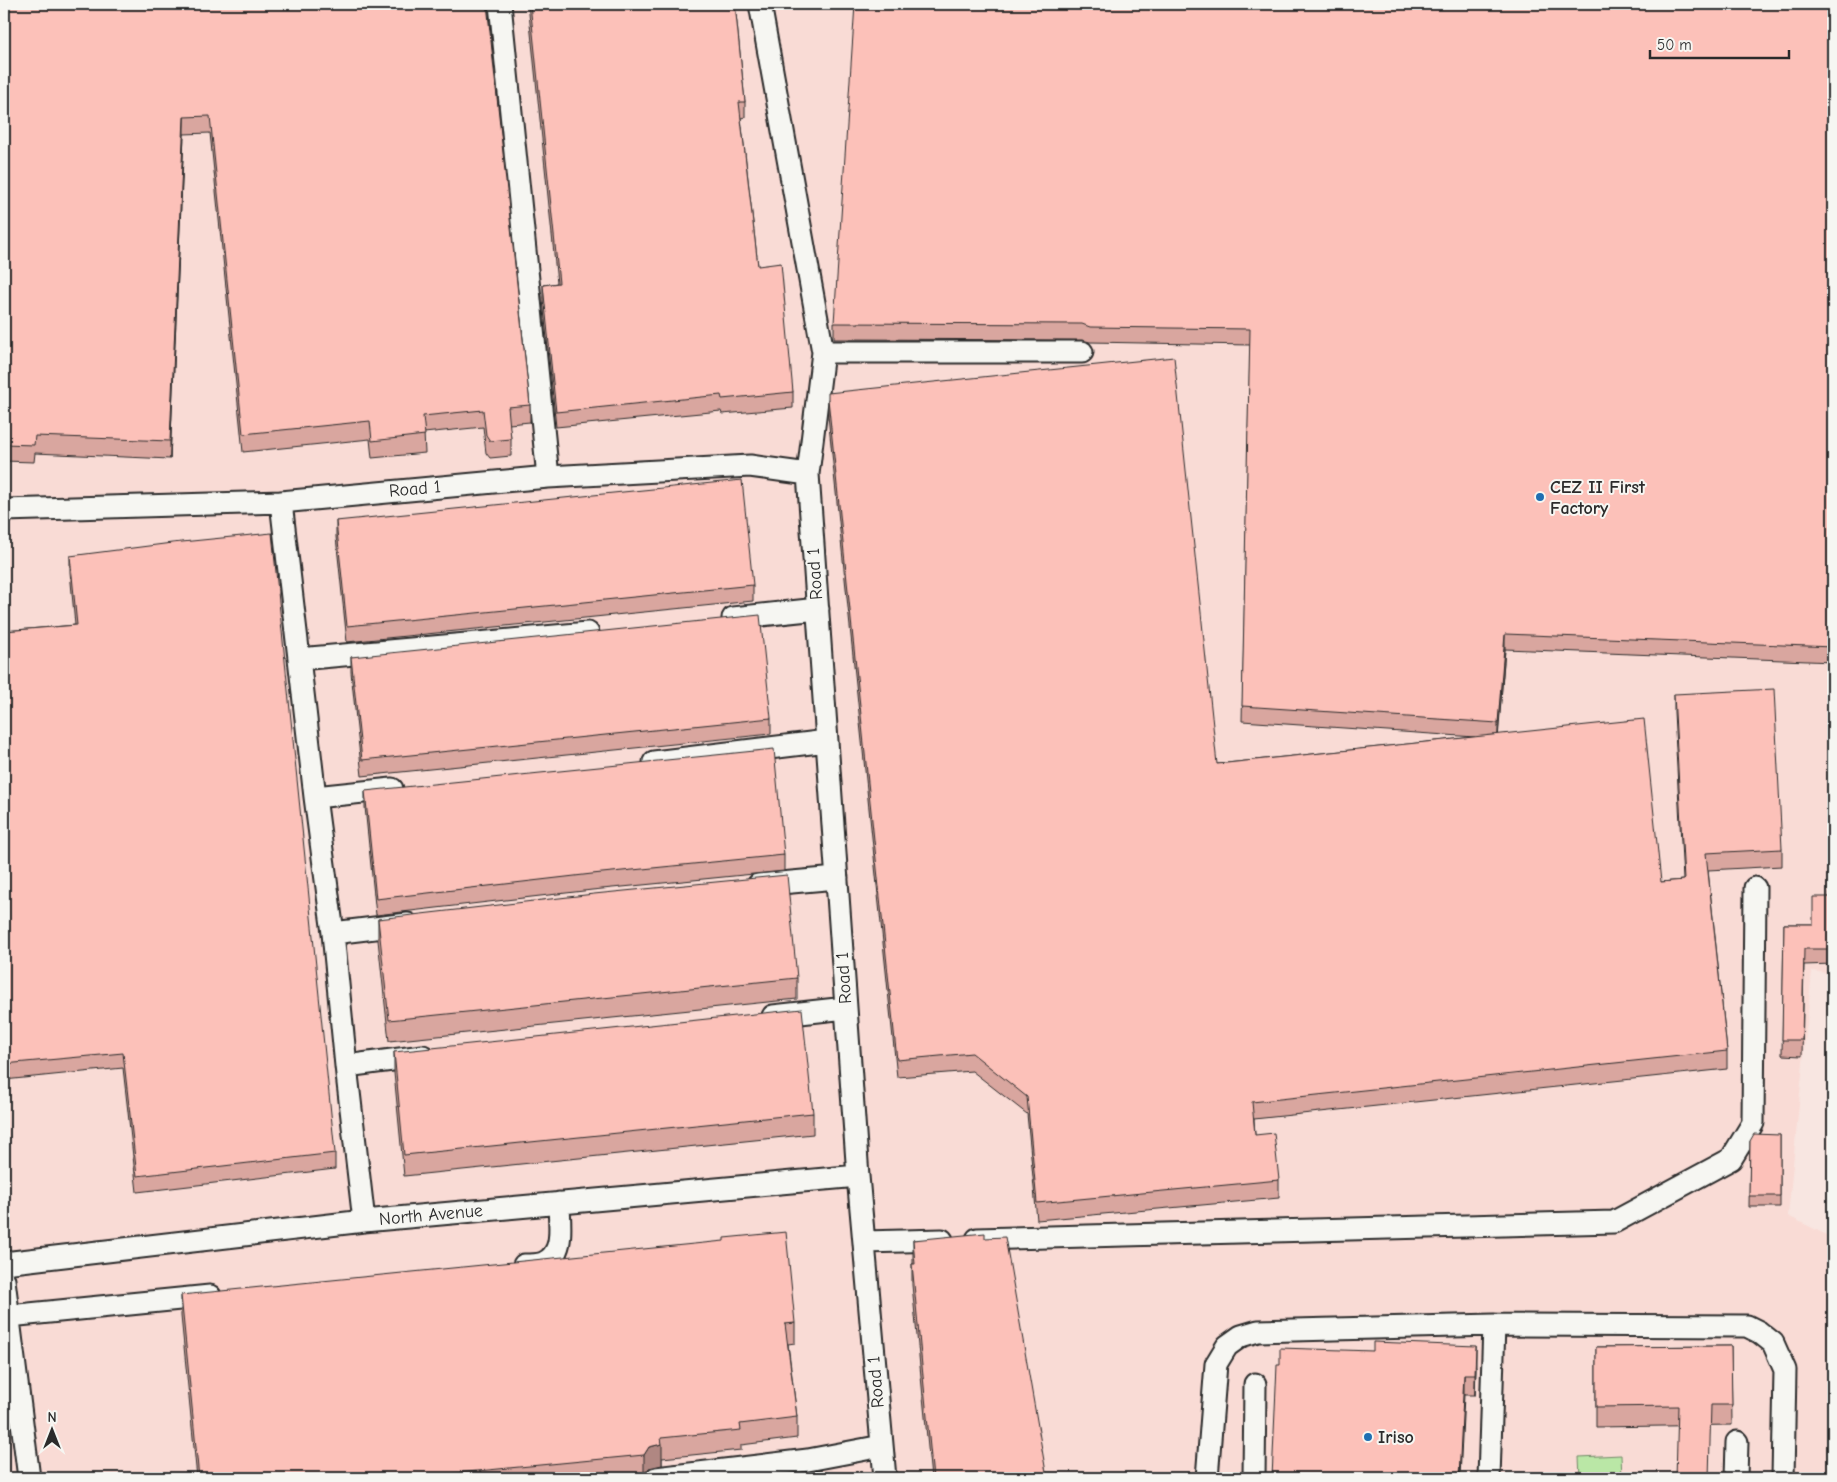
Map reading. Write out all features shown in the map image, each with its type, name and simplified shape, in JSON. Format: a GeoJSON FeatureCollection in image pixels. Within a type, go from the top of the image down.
{"type":"FeatureCollection","features":[{"type":"Feature","properties":{"kind":"street"},"geometry":{"type":"LineString","coordinates":[[500,4],[548,477]]}},
{"type":"Feature","properties":{"kind":"street"},"geometry":{"type":"LineString","coordinates":[[760,4],[823,352],[808,474]]}},
{"type":"Feature","properties":{"kind":"street"},"geometry":{"type":"LineString","coordinates":[[823,352],[1082,352]]}},
{"type":"Feature","properties":{"kind":"street","name":"Road 1"},"geometry":{"type":"LineString","coordinates":[[4,510],[281,502],[548,477],[750,466],[808,474],[858,1176],[885,1478]]}},
{"type":"Feature","properties":{"kind":"street"},"geometry":{"type":"LineString","coordinates":[[281,502],[315,797],[333,933],[364,1221]]}},
{"type":"Feature","properties":{"kind":"street"},"geometry":{"type":"LineString","coordinates":[[711,620],[818,609]]}},
{"type":"Feature","properties":{"kind":"street"},"geometry":{"type":"LineString","coordinates":[[300,659],[605,631]]}},
{"type":"Feature","properties":{"kind":"street"},"geometry":{"type":"LineString","coordinates":[[632,764],[828,741]]}},
{"type":"Feature","properties":{"kind":"street"},"geometry":{"type":"LineString","coordinates":[[315,797],[414,787]]}},
{"type":"Feature","properties":{"kind":"street"},"geometry":{"type":"LineString","coordinates":[[739,887],[837,878]]}},
{"type":"Feature","properties":{"kind":"street"},"geometry":{"type":"LineString","coordinates":[[864,1242],[1614,1222],[1732,1159],[1753,1123],[1755,888]]}},
{"type":"Feature","properties":{"kind":"street"},"geometry":{"type":"LineString","coordinates":[[333,933],[430,921]]}},
{"type":"Feature","properties":{"kind":"street"},"geometry":{"type":"LineString","coordinates":[[758,1018],[846,1008]]}},
{"type":"Feature","properties":{"kind":"street"},"geometry":{"type":"LineString","coordinates":[[346,1066],[443,1054]]}},
{"type":"Feature","properties":{"kind":"street","name":"North Avenue"},"geometry":{"type":"LineString","coordinates":[[4,1263],[364,1221],[858,1176]]}},
{"type":"Feature","properties":{"kind":"street"},"geometry":{"type":"LineString","coordinates":[[503,1268],[542,1264],[550,1259],[559,1248],[559,1203]]}},
{"type":"Feature","properties":{"kind":"street"},"geometry":{"type":"LineString","coordinates":[[4,1280],[29,1478]]}},
{"type":"Feature","properties":{"kind":"street"},"geometry":{"type":"LineString","coordinates":[[9,1316],[226,1295]]}},
{"type":"Feature","properties":{"kind":"street"},"geometry":{"type":"LineString","coordinates":[[1489,1478],[1494,1325]]}},
{"type":"Feature","properties":{"kind":"street"},"geometry":{"type":"LineString","coordinates":[[1207,1478],[1216,1364],[1227,1346],[1241,1336],[1258,1330],[1494,1325],[1747,1326],[1759,1332],[1773,1343],[1785,1370],[1783,1478]]}},
{"type":"Feature","properties":{"kind":"street"},"geometry":{"type":"LineString","coordinates":[[1254,1384],[1254,1478]]}},
{"type":"Feature","properties":{"kind":"street"},"geometry":{"type":"LineString","coordinates":[[1736,1478],[1737,1442]]}},
{"type":"Feature","properties":{"kind":"street"},"geometry":{"type":"LineString","coordinates":[[656,1478],[808,1460],[882,1446]]}},
{"type":"Feature","properties":{"kind":"shaded area"},"geometry":{"type":"Polygon","coordinates":[[[4,4],[1833,4],[1833,974],[1812,971],[1788,1216],[1833,1238],[1832,1478],[4,1478],[4,4]]]}},
{"type":"Feature","properties":{"kind":"green space"},"geometry":{"type":"Polygon","coordinates":[[[1621,1455],[1622,1478],[1580,1478],[1579,1457],[1621,1455]]]}},
{"type":"Feature","properties":{"kind":"building"},"geometry":{"type":"Polygon","coordinates":[[[4,4],[487,4],[530,405],[508,407],[511,439],[490,441],[486,435],[483,410],[423,416],[425,435],[372,441],[370,421],[243,434],[210,116],[184,117],[170,441],[35,436],[34,445],[4,444],[4,4]]]}},
{"type":"Feature","properties":{"kind":"building"},"geometry":{"type":"Polygon","coordinates":[[[530,4],[735,4],[745,102],[739,102],[758,266],[781,263],[793,392],[722,399],[721,395],[556,412],[543,285],[559,283],[530,4]]]}},
{"type":"Feature","properties":{"kind":"building","name":"CEZ II First Factory"},"geometry":{"type":"Polygon","coordinates":[[[855,4],[1579,4],[1833,9],[1833,647],[1505,634],[1498,723],[1242,706],[1250,329],[1090,327],[1082,324],[834,323],[855,4]]]}},
{"type":"Feature","properties":{"kind":"building"},"geometry":{"type":"Polygon","coordinates":[[[1174,357],[1217,764],[1644,719],[1661,882],[1684,880],[1674,694],[1774,689],[1782,849],[1706,853],[1727,1051],[1252,1102],[1255,1135],[1274,1133],[1279,1180],[1037,1203],[1027,1097],[972,1053],[897,1060],[828,393],[1174,357]]]}},
{"type":"Feature","properties":{"kind":"building"},"geometry":{"type":"Polygon","coordinates":[[[742,480],[753,585],[347,626],[336,521],[742,480]]]}},
{"type":"Feature","properties":{"kind":"building"},"geometry":{"type":"Polygon","coordinates":[[[272,533],[335,1153],[137,1176],[123,1053],[4,1064],[4,631],[77,625],[70,556],[272,533]]]}},
{"type":"Feature","properties":{"kind":"building"},"geometry":{"type":"Polygon","coordinates":[[[760,615],[771,718],[362,760],[351,657],[760,615]]]}},
{"type":"Feature","properties":{"kind":"building"},"geometry":{"type":"Polygon","coordinates":[[[774,749],[784,855],[592,874],[376,899],[365,791],[774,749]]]}},
{"type":"Feature","properties":{"kind":"building"},"geometry":{"type":"Polygon","coordinates":[[[1833,807],[1833,949],[1804,949],[1802,1040],[1782,1040],[1784,924],[1813,924],[1813,897],[1830,897],[1833,807]]]}},
{"type":"Feature","properties":{"kind":"building"},"geometry":{"type":"Polygon","coordinates":[[[787,875],[797,978],[389,1020],[378,919],[594,894],[787,875]]]}},
{"type":"Feature","properties":{"kind":"building"},"geometry":{"type":"Polygon","coordinates":[[[802,1009],[813,1113],[404,1155],[394,1052],[802,1009]]]}},
{"type":"Feature","properties":{"kind":"building"},"geometry":{"type":"Polygon","coordinates":[[[4,1126],[8,1164],[4,1164],[4,1126]]]}},
{"type":"Feature","properties":{"kind":"building"},"geometry":{"type":"Polygon","coordinates":[[[1754,1134],[1780,1135],[1780,1196],[1749,1196],[1750,1141],[1754,1134]]]}},
{"type":"Feature","properties":{"kind":"building"},"geometry":{"type":"Polygon","coordinates":[[[786,1232],[795,1323],[785,1324],[797,1417],[740,1424],[741,1430],[661,1438],[662,1444],[649,1447],[644,1455],[405,1478],[199,1478],[181,1295],[724,1241],[724,1238],[786,1232]]]}},
{"type":"Feature","properties":{"kind":"building"},"geometry":{"type":"Polygon","coordinates":[[[985,1233],[985,1238],[1005,1237],[1047,1478],[933,1478],[912,1264],[915,1264],[913,1240],[985,1233]]]}},
{"type":"Feature","properties":{"kind":"building","name":"Iriso"},"geometry":{"type":"Polygon","coordinates":[[[1373,1342],[1476,1346],[1475,1374],[1464,1374],[1459,1478],[1272,1478],[1277,1365],[1280,1365],[1280,1348],[1373,1351],[1373,1342]]]}},
{"type":"Feature","properties":{"kind":"building"},"geometry":{"type":"Polygon","coordinates":[[[1731,1346],[1732,1405],[1711,1405],[1709,1478],[1676,1478],[1678,1406],[1596,1407],[1596,1347],[1731,1346]]]}},
{"type":"Feature","properties":{"kind":"place","name":"CEZ II First Factory"},"geometry":{"type":"Point","coordinates":[1540,497]}},
{"type":"Feature","properties":{"kind":"place","name":"Iriso"},"geometry":{"type":"Point","coordinates":[1368,1437]}}]}
